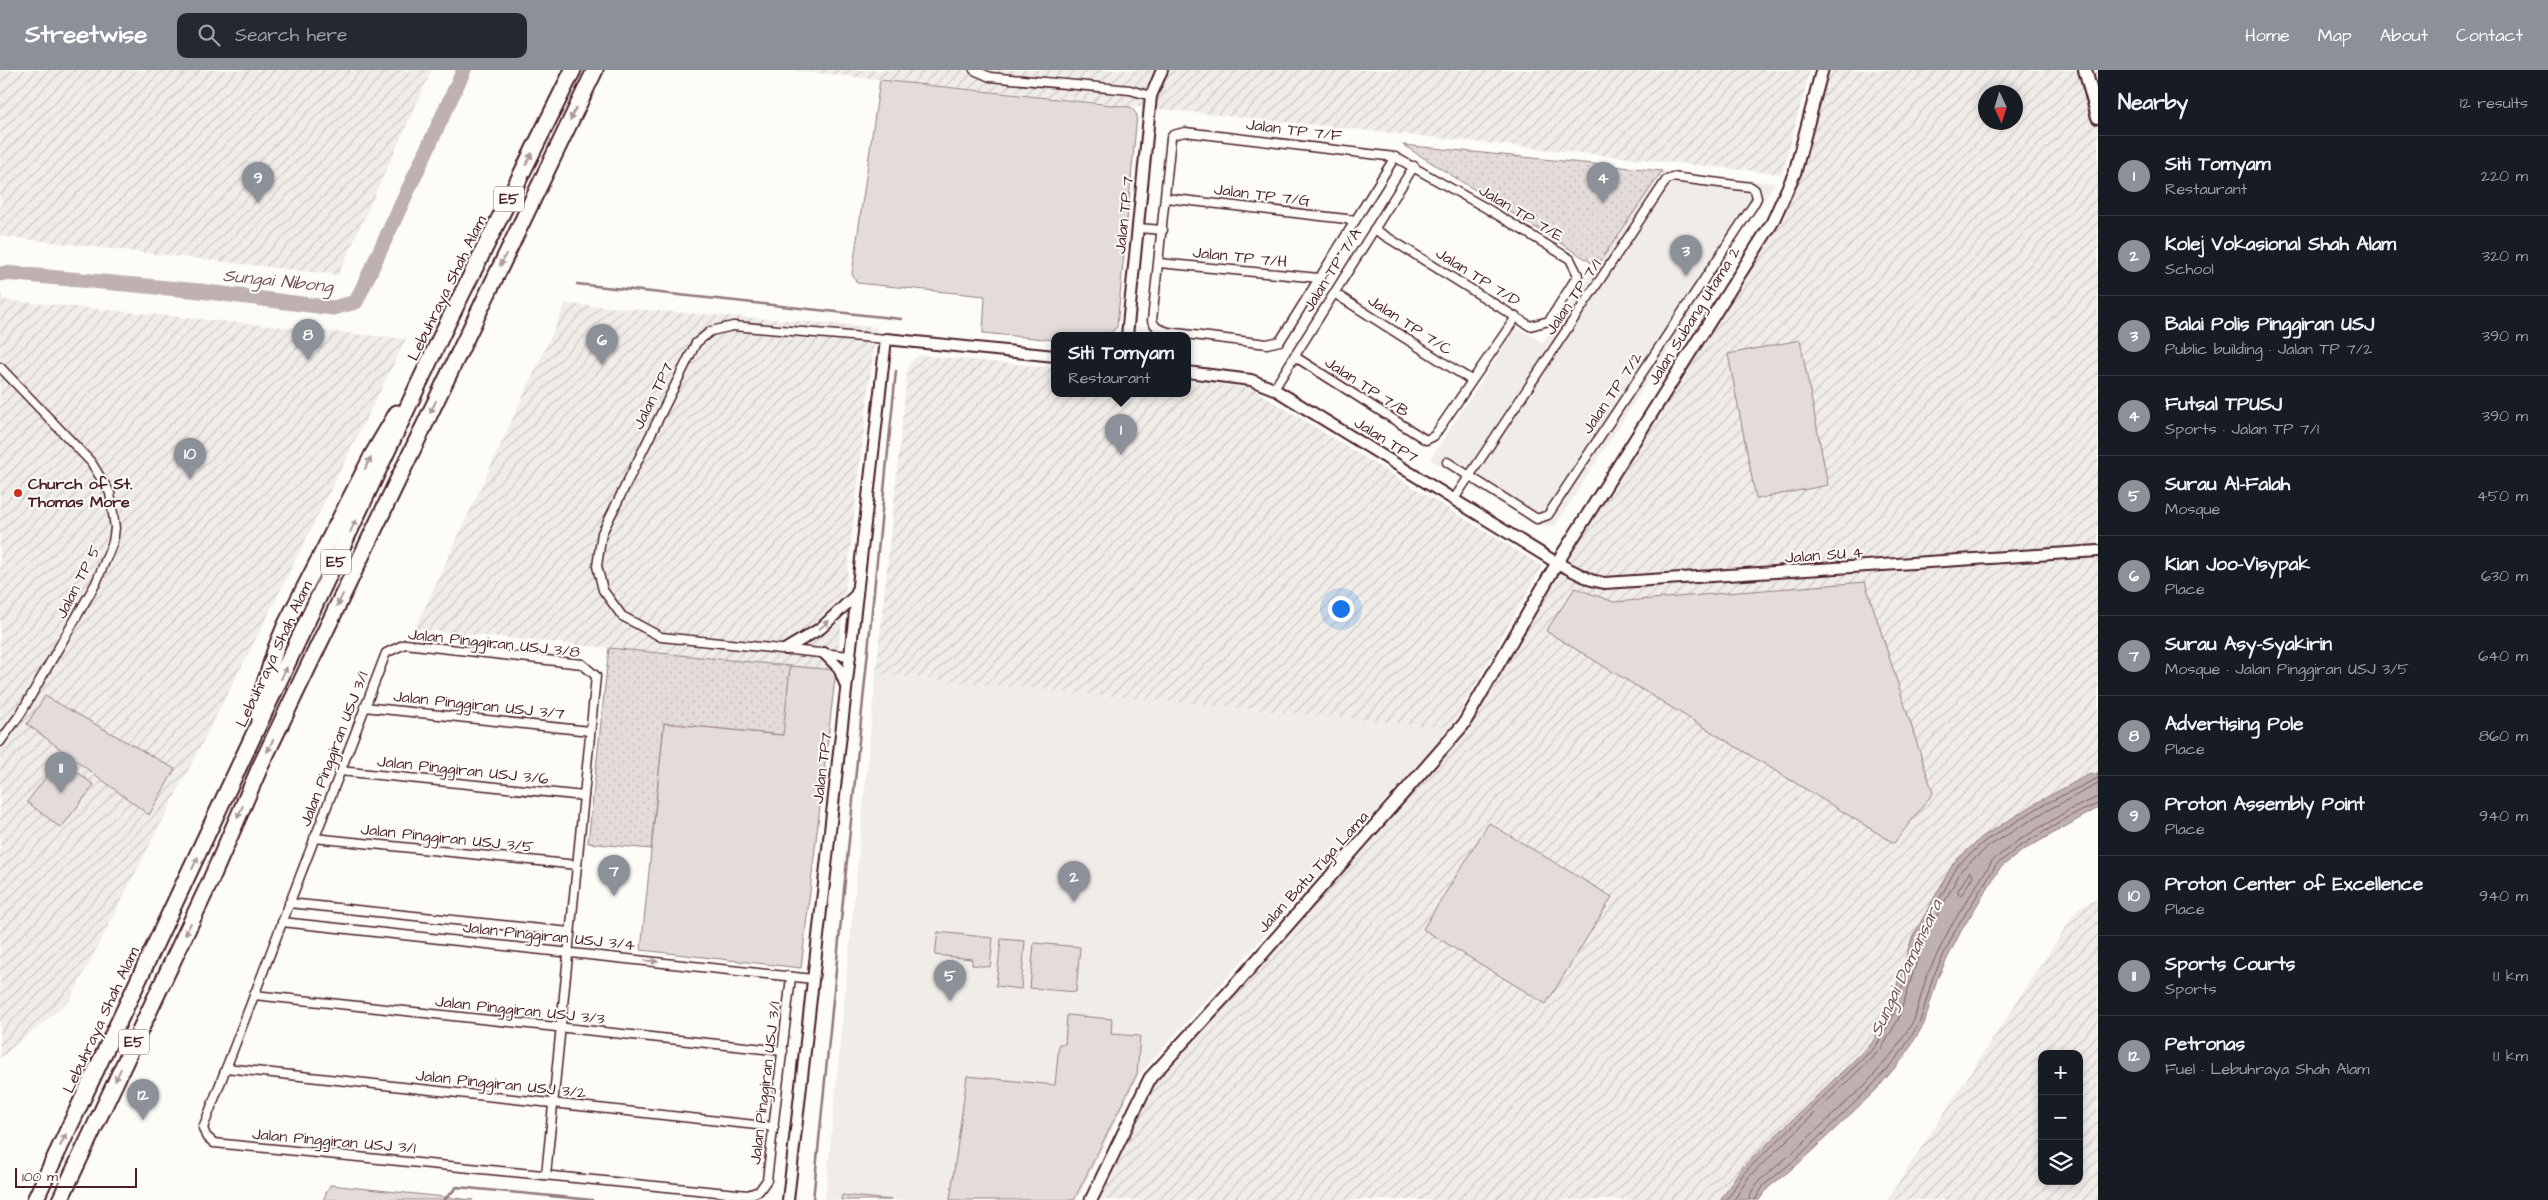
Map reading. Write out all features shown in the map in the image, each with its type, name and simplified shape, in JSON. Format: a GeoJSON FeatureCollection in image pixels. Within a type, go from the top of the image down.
{"type":"FeatureCollection","features":[{"type":"Feature","properties":{"kind":"highway","name":"Lebuhraya Shah Alam"},"geometry":{"type":"LineString","coordinates":[[35,1200],[446,328],[573,70]]}},
{"type":"Feature","properties":{"kind":"highway","name":"E5"},"geometry":{"type":"LineString","coordinates":[[60,1200],[209,884],[264,759],[594,70]]}},
{"type":"Feature","properties":{"kind":"main road","name":"Jalan Subang Utama 2"},"geometry":{"type":"LineString","coordinates":[[1557,563],[1772,223],[1795,172],[1822,70]]}},
{"type":"Feature","properties":{"kind":"main road"},"geometry":{"type":"LineString","coordinates":[[2085,70],[2098,117]]}},
{"type":"Feature","properties":{"kind":"main road","name":"Jalan Batu Tiga Lama"},"geometry":{"type":"LineString","coordinates":[[1091,1200],[1150,1078],[1229,992],[1463,725],[1557,563]]}},
{"type":"Feature","properties":{"kind":"street"},"geometry":{"type":"LineString","coordinates":[[974,70],[990,77],[1130,90],[1151,96]]}},
{"type":"Feature","properties":{"kind":"street","name":"Jalan TP 7"},"geometry":{"type":"LineString","coordinates":[[1127,332],[1151,96],[1162,70]]}},
{"type":"Feature","properties":{"kind":"street","name":"Jalan TP 7/F"},"geometry":{"type":"LineString","coordinates":[[1166,198],[1171,138],[1173,135],[1185,132],[1394,157],[1414,166]]}},
{"type":"Feature","properties":{"kind":"street"},"geometry":{"type":"LineString","coordinates":[[1191,335],[1267,344],[1280,341],[1394,157]]}},
{"type":"Feature","properties":{"kind":"street","name":"Jalan TP 7/A"},"geometry":{"type":"LineString","coordinates":[[1274,389],[1414,166]]}},
{"type":"Feature","properties":{"kind":"street","name":"Jalan TP 7/E"},"geometry":{"type":"LineString","coordinates":[[1414,166],[1570,260],[1578,275],[1562,302]]}},
{"type":"Feature","properties":{"kind":"street","name":"Jalan TP 7/1"},"geometry":{"type":"LineString","coordinates":[[1454,499],[1667,179],[1672,177],[1751,187]]}},
{"type":"Feature","properties":{"kind":"street","name":"Jalan TP 7/2"},"geometry":{"type":"LineString","coordinates":[[1447,462],[1537,519],[1548,515],[1754,204],[1757,194],[1751,187]]}},
{"type":"Feature","properties":{"kind":"street"},"geometry":{"type":"LineString","coordinates":[[1166,198],[1152,321],[1157,328],[1168,332]]}},
{"type":"Feature","properties":{"kind":"street","name":"Jalan TP 7/G"},"geometry":{"type":"LineString","coordinates":[[1166,198],[1355,220]]}},
{"type":"Feature","properties":{"kind":"street"},"geometry":{"type":"LineString","coordinates":[[1138,228],[1163,230]]}},
{"type":"Feature","properties":{"kind":"street","name":"Jalan TP 7/D"},"geometry":{"type":"LineString","coordinates":[[1374,229],[1530,326],[1540,325],[1549,321],[1562,302]]}},
{"type":"Feature","properties":{"kind":"street","name":"Jalan TP 7/H"},"geometry":{"type":"LineString","coordinates":[[1159,263],[1319,278]]}},
{"type":"Feature","properties":{"kind":"street","name":"Jalan TP 7/C"},"geometry":{"type":"LineString","coordinates":[[1334,293],[1471,380]]}},
{"type":"Feature","properties":{"kind":"street"},"geometry":{"type":"LineString","coordinates":[[1471,380],[1516,317]]}},
{"type":"Feature","properties":{"kind":"street","name":"Jalan TP7"},"geometry":{"type":"LineString","coordinates":[[850,656],[661,637],[622,616],[604,590],[597,566],[602,532],[696,343],[710,331],[733,326],[1051,356]]}},
{"type":"Feature","properties":{"kind":"street","name":"Jalan TP7"},"geometry":{"type":"LineString","coordinates":[[788,1200],[886,339]]}},
{"type":"Feature","properties":{"kind":"street","name":"Jalan TP 7/B"},"geometry":{"type":"LineString","coordinates":[[1294,356],[1426,440],[1434,436],[1471,380]]}},
{"type":"Feature","properties":{"kind":"street","name":"Jalan TP 5"},"geometry":{"type":"LineString","coordinates":[[0,367],[91,462],[110,493],[115,528],[113,542],[96,583],[21,713],[0,742]]}},
{"type":"Feature","properties":{"kind":"street","name":"Jalan TP7"},"geometry":{"type":"LineString","coordinates":[[1191,372],[1251,380],[1274,389],[1557,563]]}},
{"type":"Feature","properties":{"kind":"street","name":"Jalan SU 4"},"geometry":{"type":"LineString","coordinates":[[1557,563],[1591,580],[1618,584],[2098,551]]}},
{"type":"Feature","properties":{"kind":"street"},"geometry":{"type":"LineString","coordinates":[[786,649],[820,628],[857,594]]}},
{"type":"Feature","properties":{"kind":"street","name":"Jalan Pinggiran USJ 3/8"},"geometry":{"type":"LineString","coordinates":[[386,652],[405,644],[582,664],[596,676],[590,730]]}},
{"type":"Feature","properties":{"kind":"street","name":"Jalan Pinggiran USJ 3/1"},"geometry":{"type":"LineString","coordinates":[[386,652],[202,1128],[206,1136],[214,1143],[748,1195],[759,1192],[767,1180],[792,977]]}},
{"type":"Feature","properties":{"kind":"street"},"geometry":{"type":"LineString","coordinates":[[824,653],[839,668],[847,687]]}},
{"type":"Feature","properties":{"kind":"street","name":"Jalan Pinggiran USJ 3/7"},"geometry":{"type":"LineString","coordinates":[[364,708],[590,730]]}},
{"type":"Feature","properties":{"kind":"street"},"geometry":{"type":"LineString","coordinates":[[546,1175],[590,730]]}},
{"type":"Feature","properties":{"kind":"street","name":"Jalan Pinggiran USJ 3/6"},"geometry":{"type":"LineString","coordinates":[[340,771],[584,796]]}},
{"type":"Feature","properties":{"kind":"street","name":"Jalan Pinggiran USJ 3/5"},"geometry":{"type":"LineString","coordinates":[[314,838],[577,865]]}},
{"type":"Feature","properties":{"kind":"street","name":"Jalan Pinggiran USJ 3/4"},"geometry":{"type":"LineString","coordinates":[[289,903],[570,932]]}},
{"type":"Feature","properties":{"kind":"street","name":"Jalan Pinggiran USJ 3/4"},"geometry":{"type":"LineString","coordinates":[[282,922],[813,979]]}},
{"type":"Feature","properties":{"kind":"street","name":"Jalan Pinggiran USJ 3/3"},"geometry":{"type":"LineString","coordinates":[[254,995],[783,1051]]}},
{"type":"Feature","properties":{"kind":"street","name":"Jalan Pinggiran USJ 3/2"},"geometry":{"type":"LineString","coordinates":[[226,1068],[774,1127]]}},
{"type":"Feature","properties":{"kind":"shaded area"},"geometry":{"type":"Polygon","coordinates":[[[0,70],[432,70],[338,275],[0,236],[0,70]]]}},
{"type":"Feature","properties":{"kind":"shaded area"},"geometry":{"type":"Polygon","coordinates":[[[790,70],[1810,70],[1782,174],[790,70]]]}},
{"type":"Feature","properties":{"kind":"shaded area"},"geometry":{"type":"Polygon","coordinates":[[[1824,70],[2098,70],[2098,773],[2088,775],[2038,802],[1982,837],[1912,938],[1887,1016],[1872,1043],[1739,1171],[1721,1200],[1087,1200],[1147,1076],[1448,753],[1797,176],[1824,70]]]}},
{"type":"Feature","properties":{"kind":"shaded area"},"geometry":{"type":"Polygon","coordinates":[[[880,80],[1131,107],[1137,115],[1117,327],[1111,332],[1051,332],[1051,340],[983,333],[985,296],[857,283],[852,274],[880,80]]]}},
{"type":"Feature","properties":{"kind":"shaded area"},"geometry":{"type":"Polygon","coordinates":[[[1403,145],[1662,171],[1597,266],[1403,145]]]}},
{"type":"Feature","properties":{"kind":"shaded area"},"geometry":{"type":"Polygon","coordinates":[[[1662,171],[1775,183],[1555,526],[1533,525],[1430,459],[1517,327],[1543,343],[1662,171]]]}},
{"type":"Feature","properties":{"kind":"shaded area"},"geometry":{"type":"Polygon","coordinates":[[[0,288],[3,300],[406,339],[267,617],[70,1000],[0,1058],[0,288]]]}},
{"type":"Feature","properties":{"kind":"shaded area"},"geometry":{"type":"Polygon","coordinates":[[[566,304],[876,327],[836,670],[415,629],[566,304]]]}},
{"type":"Feature","properties":{"kind":"shaded area"},"geometry":{"type":"Polygon","coordinates":[[[1800,340],[1828,485],[1756,499],[1728,354],[1800,340]]]}},
{"type":"Feature","properties":{"kind":"shaded area"},"geometry":{"type":"Polygon","coordinates":[[[919,355],[1051,368],[1051,397],[1191,397],[1191,381],[1251,388],[1542,566],[1451,728],[876,674],[908,365],[919,355]]]}},
{"type":"Feature","properties":{"kind":"shaded area"},"geometry":{"type":"Polygon","coordinates":[[[1865,582],[1933,793],[1894,843],[1546,631],[1575,588],[1614,602],[1865,582]]]}},
{"type":"Feature","properties":{"kind":"shaded area"},"geometry":{"type":"Polygon","coordinates":[[[609,648],[790,666],[783,735],[664,723],[651,849],[588,843],[609,648]]]}},
{"type":"Feature","properties":{"kind":"shaded area"},"geometry":{"type":"Polygon","coordinates":[[[790,666],[836,670],[801,968],[641,950],[664,723],[782,735],[790,666]]]}},
{"type":"Feature","properties":{"kind":"shaded area"},"geometry":{"type":"Polygon","coordinates":[[[876,674],[1451,728],[1139,1075],[1077,1200],[825,1200],[876,674]]]}},
{"type":"Feature","properties":{"kind":"shaded area"},"geometry":{"type":"Polygon","coordinates":[[[45,696],[175,769],[149,815],[27,724],[45,696]]]}},
{"type":"Feature","properties":{"kind":"shaded area"},"geometry":{"type":"Polygon","coordinates":[[[60,759],[94,785],[61,828],[27,802],[60,759]]]}},
{"type":"Feature","properties":{"kind":"shaded area"},"geometry":{"type":"Polygon","coordinates":[[[1489,823],[1612,897],[1546,1004],[1423,929],[1489,823]]]}},
{"type":"Feature","properties":{"kind":"shaded area"},"geometry":{"type":"Polygon","coordinates":[[[2098,899],[2098,1200],[1887,1200],[2079,907],[2098,899]]]}},
{"type":"Feature","properties":{"kind":"shaded area"},"geometry":{"type":"Polygon","coordinates":[[[938,932],[993,938],[990,967],[972,965],[972,959],[935,955],[938,932]]]}},
{"type":"Feature","properties":{"kind":"shaded area"},"geometry":{"type":"Polygon","coordinates":[[[1001,939],[1025,941],[1021,989],[996,986],[1001,939]]]}},
{"type":"Feature","properties":{"kind":"shaded area"},"geometry":{"type":"Polygon","coordinates":[[[1034,943],[1080,947],[1076,992],[1030,988],[1034,943]]]}},
{"type":"Feature","properties":{"kind":"shaded area"},"geometry":{"type":"Polygon","coordinates":[[[1067,1015],[1112,1019],[1111,1034],[1140,1036],[1137,1074],[1074,1200],[950,1200],[967,1076],[1055,1085],[1059,1044],[1065,1044],[1067,1015]]]}},
{"type":"Feature","properties":{"kind":"shaded area"},"geometry":{"type":"Polygon","coordinates":[[[330,1185],[473,1200],[323,1200],[330,1185]]]}},
{"type":"Feature","properties":{"kind":"shaded area"},"geometry":{"type":"Polygon","coordinates":[[[842,1195],[891,1200],[841,1200],[842,1195]]]}},
{"type":"Feature","properties":{"kind":"water","name":"Sungai Damansara"},"geometry":{"type":"Polygon","coordinates":[[[2098,773],[2098,808],[2022,851],[2000,868],[1961,931],[1937,979],[1924,1024],[1904,1057],[1875,1091],[1799,1163],[1768,1188],[1759,1200],[1721,1200],[1739,1171],[1872,1043],[1887,1016],[1912,938],[1954,862],[1982,837],[2038,802],[2088,775],[2098,773]]]}},
{"type":"Feature","properties":{"kind":"waterway","name":"Sungai Nibong"},"geometry":{"type":"LineString","coordinates":[[0,274],[200,291],[333,308],[356,302],[464,70]]}},
{"type":"Feature","properties":{"kind":"waterway"},"geometry":{"type":"LineString","coordinates":[[577,284],[901,319]]}},
{"type":"Feature","properties":{"kind":"waterway"},"geometry":{"type":"LineString","coordinates":[[813,1200],[896,371]]}},
{"type":"Feature","properties":{"kind":"waterway"},"geometry":{"type":"LineString","coordinates":[[444,1200],[457,1187],[592,1200]]}},
{"type":"Feature","properties":{"kind":"place","name":"Proton Assembly Point"},"geometry":{"type":"Point","coordinates":[258,203]}},
{"type":"Feature","properties":{"kind":"place","name":"Futsal TPUSJ"},"geometry":{"type":"Point","coordinates":[1603,203]}},
{"type":"Feature","properties":{"kind":"place","name":"Balai Polis Pinggiran USJ"},"geometry":{"type":"Point","coordinates":[1686,276]}},
{"type":"Feature","properties":{"kind":"place","name":"Advertising Pole"},"geometry":{"type":"Point","coordinates":[308,360]}},
{"type":"Feature","properties":{"kind":"place","name":"Kian Joo-Visypak"},"geometry":{"type":"Point","coordinates":[602,365]}},
{"type":"Feature","properties":{"kind":"place","name":"Siti Tomyam"},"geometry":{"type":"Point","coordinates":[1121,455]}},
{"type":"Feature","properties":{"kind":"place","name":"Proton Center of Excellence"},"geometry":{"type":"Point","coordinates":[190,479]}},
{"type":"Feature","properties":{"kind":"place","name":"Church of St. Thomas More"},"geometry":{"type":"Point","coordinates":[18,493]}},
{"type":"Feature","properties":{"kind":"place","name":"Sports Courts"},"geometry":{"type":"Point","coordinates":[61,793]}},
{"type":"Feature","properties":{"kind":"place","name":"Surau Asy-Syakirin"},"geometry":{"type":"Point","coordinates":[614,896]}},
{"type":"Feature","properties":{"kind":"place","name":"Kolej Vokasional Shah Alam"},"geometry":{"type":"Point","coordinates":[1074,902]}},
{"type":"Feature","properties":{"kind":"place","name":"Surau Al-Falah"},"geometry":{"type":"Point","coordinates":[950,1001]}},
{"type":"Feature","properties":{"kind":"place","name":"Petronas"},"geometry":{"type":"Point","coordinates":[143,1120]}}]}
